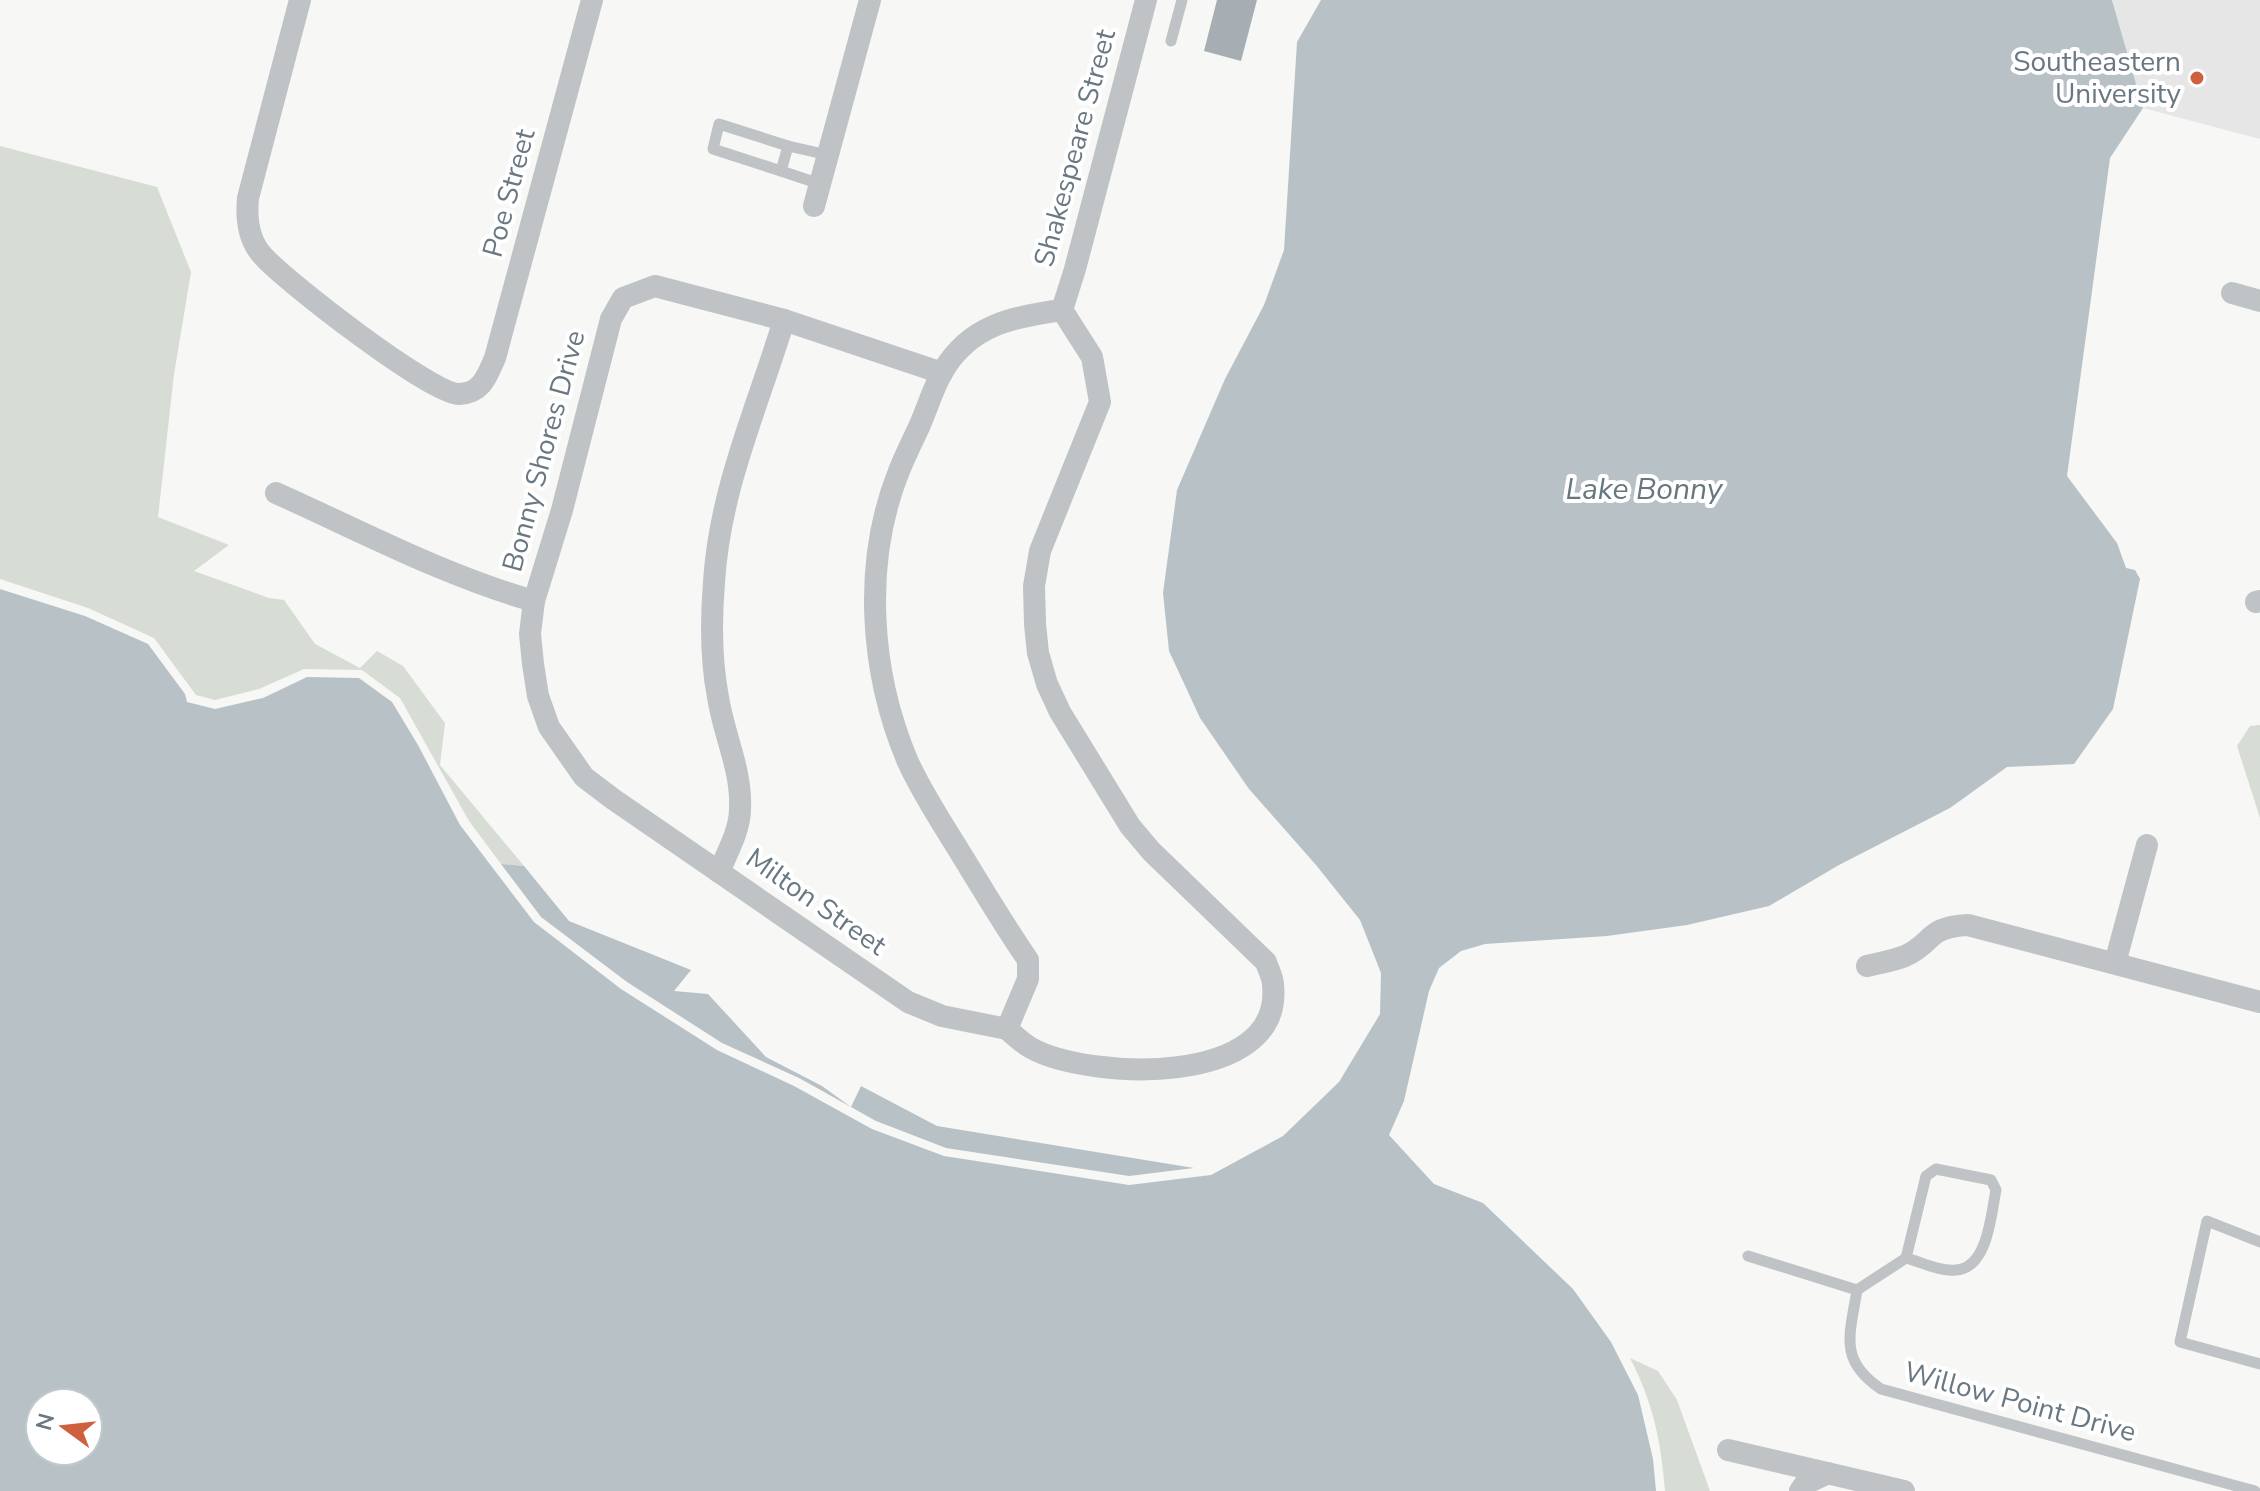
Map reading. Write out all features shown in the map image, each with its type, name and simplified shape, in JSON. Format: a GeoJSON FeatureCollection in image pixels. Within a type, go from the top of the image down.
{"type":"FeatureCollection","features":[{"type":"Feature","properties":{"kind":"street","name":"Poe Street"},"geometry":{"type":"LineString","coordinates":[[300,0],[248,198],[246,218],[253,239],[262,255],[308,295],[383,352],[442,390],[456,395],[469,393],[484,384],[495,358],[592,0]]}},
{"type":"Feature","properties":{"kind":"street"},"geometry":{"type":"LineString","coordinates":[[814,206],[870,0]]}},
{"type":"Feature","properties":{"kind":"street","name":"Shakespeare Street"},"geometry":{"type":"LineString","coordinates":[[1062,310],[1146,0]]}},
{"type":"Feature","properties":{"kind":"street","name":"Bonny Shores Drive"},"geometry":{"type":"LineString","coordinates":[[719,872],[584,777],[549,727],[538,696],[530,634],[534,601],[562,510],[611,319],[623,298],[655,286],[784,320],[942,373]]}},
{"type":"Feature","properties":{"kind":"street"},"geometry":{"type":"LineString","coordinates":[[2232,293],[2260,301]]}},
{"type":"Feature","properties":{"kind":"street","name":"Shakespeare Street"},"geometry":{"type":"LineString","coordinates":[[1062,310],[1092,357],[1100,402],[1040,551],[1034,586],[1035,624],[1038,653],[1047,684],[1060,712],[1130,826],[1151,851],[1266,962],[1273,984],[1272,1008],[1262,1029],[1248,1043],[1223,1055],[1181,1068],[1106,1068],[1031,1048],[1007,1029],[1028,979],[1028,960],[935,812],[915,774],[894,722],[880,665],[875,609],[879,554],[887,509],[898,473],[942,373],[961,345],[981,332],[1007,320],[1062,310]]}},
{"type":"Feature","properties":{"kind":"street","name":"Milton Street"},"geometry":{"type":"LineString","coordinates":[[784,320],[735,461],[720,522],[714,583],[716,681],[727,739],[737,762],[741,813],[719,872],[908,1002],[942,1016],[1007,1029]]}},
{"type":"Feature","properties":{"kind":"street"},"geometry":{"type":"LineString","coordinates":[[276,493],[496,591],[534,601]]}},
{"type":"Feature","properties":{"kind":"street"},"geometry":{"type":"LineString","coordinates":[[2115,963],[2147,845]]}},
{"type":"Feature","properties":{"kind":"street"},"geometry":{"type":"LineString","coordinates":[[1867,966],[1907,955],[1935,931],[1950,925],[1968,925],[2260,1002]]}},
{"type":"Feature","properties":{"kind":"street"},"geometry":{"type":"LineString","coordinates":[[1728,1450],[1904,1491]]}},
{"type":"Feature","properties":{"kind":"street"},"geometry":{"type":"LineString","coordinates":[[1800,1491],[1805,1484],[1828,1473]]}},
{"type":"Feature","properties":{"kind":"lane"},"geometry":{"type":"LineString","coordinates":[[1171,41],[1182,0]]}},
{"type":"Feature","properties":{"kind":"lane"},"geometry":{"type":"LineString","coordinates":[[820,184],[713,149],[719,124],[828,155]]}},
{"type":"Feature","properties":{"kind":"lane"},"geometry":{"type":"LineString","coordinates":[[781,171],[788,146]]}},
{"type":"Feature","properties":{"kind":"lane"},"geometry":{"type":"LineString","coordinates":[[1748,1256],[1857,1290],[1906,1258],[1926,1176],[1936,1169],[1991,1180],[1996,1190],[1984,1249],[1967,1268],[1954,1271],[1906,1258]]}},
{"type":"Feature","properties":{"kind":"lane"},"geometry":{"type":"LineString","coordinates":[[2260,1242],[2207,1221],[2180,1342],[2260,1363]]}},
{"type":"Feature","properties":{"kind":"lane","name":"Willow Point Drive"},"geometry":{"type":"LineString","coordinates":[[1857,1290],[1849,1336],[1854,1363],[1862,1376],[1881,1389],[2255,1491]]}},
{"type":"Feature","properties":{"kind":"shaded area","name":"Southeastern University"},"geometry":{"type":"Polygon","coordinates":[[[2112,0],[2260,0],[2260,139],[2143,108],[2112,0]]]}},
{"type":"Feature","properties":{"kind":"shaded area"},"geometry":{"type":"Polygon","coordinates":[[[0,146],[157,187],[191,272],[174,374],[158,517],[229,545],[194,571],[269,598],[284,600],[315,644],[360,668],[377,651],[403,666],[445,723],[440,765],[524,866],[501,864],[469,821],[400,698],[362,670],[304,669],[259,689],[215,700],[196,695],[154,638],[88,608],[0,579],[0,146]]]}},
{"type":"Feature","properties":{"kind":"shaded area"},"geometry":{"type":"Polygon","coordinates":[[[2260,725],[2260,818],[2237,746],[2250,726],[2260,725]]]}},
{"type":"Feature","properties":{"kind":"shaded area"},"geometry":{"type":"Polygon","coordinates":[[[1630,1358],[1658,1371],[1677,1400],[1710,1491],[1665,1491],[1655,1422],[1630,1358]]]}},
{"type":"Feature","properties":{"kind":"water","name":"Lake Bonny"},"geometry":{"type":"Polygon","coordinates":[[[1321,0],[2112,0],[2143,108],[2110,158],[2067,476],[2117,543],[2126,568],[2135,570],[2140,579],[2113,709],[2074,764],[2007,767],[1950,808],[1839,865],[1769,906],[1687,925],[1607,936],[1485,944],[1461,951],[1439,968],[1429,991],[1404,1101],[1389,1135],[1434,1184],[1483,1203],[1573,1289],[1611,1342],[1638,1395],[1653,1459],[1656,1491],[0,1491],[0,589],[85,616],[148,644],[185,694],[187,702],[215,709],[263,698],[307,677],[359,678],[392,702],[460,825],[534,922],[621,989],[717,1050],[794,1086],[872,1129],[944,1156],[1129,1185],[1211,1175],[1283,1136],[1339,1082],[1380,1014],[1381,973],[1360,920],[1249,789],[1200,718],[1169,651],[1163,593],[1177,490],[1225,379],[1264,305],[1284,250],[1297,42],[1321,0]]]}},
{"type":"Feature","properties":{"kind":"water"},"geometry":{"type":"Polygon","coordinates":[[[501,864],[524,866],[569,921],[691,970],[674,991],[708,994],[766,1057],[822,1086],[851,1107],[861,1086],[937,1126],[1194,1168],[1129,1176],[946,1148],[876,1121],[799,1078],[722,1043],[627,982],[541,917],[501,864]]]}},
{"type":"Feature","properties":{"kind":"building"},"geometry":{"type":"Polygon","coordinates":[[[1217,0],[1257,0],[1241,61],[1204,51],[1217,0]]]}},
{"type":"Feature","properties":{"kind":"place","name":"Southeastern University"},"geometry":{"type":"Point","coordinates":[2197,78]}}]}
